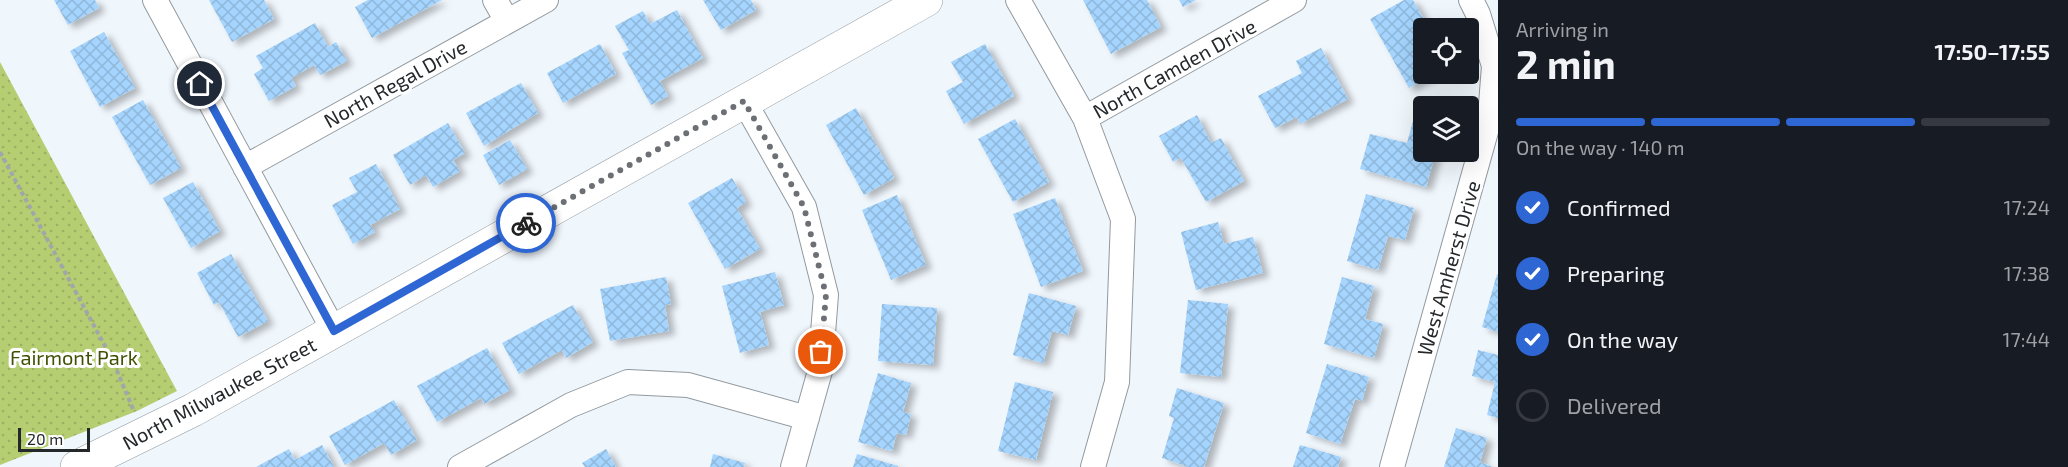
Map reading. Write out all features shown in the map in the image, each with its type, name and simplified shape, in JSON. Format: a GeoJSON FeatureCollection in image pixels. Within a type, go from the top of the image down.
{"type":"FeatureCollection","features":[{"type":"Feature","properties":{"kind":"main road","name":"North Milwaukee Street"},"geometry":{"type":"LineString","coordinates":[[77,467],[193,410],[926,0]]}},
{"type":"Feature","properties":{"kind":"street"},"geometry":{"type":"LineString","coordinates":[[155,0],[334,331]]}},
{"type":"Feature","properties":{"kind":"street"},"geometry":{"type":"LineString","coordinates":[[495,0],[507,21]]}},
{"type":"Feature","properties":{"kind":"street","name":"North Regal Drive"},"geometry":{"type":"LineString","coordinates":[[245,167],[546,0]]}},
{"type":"Feature","properties":{"kind":"street"},"geometry":{"type":"LineString","coordinates":[[1018,0],[1084,118],[1124,219],[1117,382],[1093,467]]}},
{"type":"Feature","properties":{"kind":"street","name":"North Camden Drive"},"geometry":{"type":"LineString","coordinates":[[1084,118],[1294,0]]}},
{"type":"Feature","properties":{"kind":"street","name":"West Amherst Drive"},"geometry":{"type":"LineString","coordinates":[[1392,467],[1490,117],[1494,66],[1478,14],[1471,0]]}},
{"type":"Feature","properties":{"kind":"street"},"geometry":{"type":"LineString","coordinates":[[744,101],[804,207],[826,295],[820,371],[793,467]]}},
{"type":"Feature","properties":{"kind":"street"},"geometry":{"type":"LineString","coordinates":[[459,467],[571,405],[628,382],[688,385],[807,418]]}},
{"type":"Feature","properties":{"kind":"path"},"geometry":{"type":"LineString","coordinates":[[0,152],[112,359],[136,416]]}},
{"type":"Feature","properties":{"kind":"green space","name":"Fairmont Park"},"geometry":{"type":"Polygon","coordinates":[[[0,62],[177,391],[137,411],[0,465],[0,62]]]}},
{"type":"Feature","properties":{"kind":"building"},"geometry":{"type":"Polygon","coordinates":[[[54,0],[95,0],[99,8],[68,25],[54,0]]]}},
{"type":"Feature","properties":{"kind":"building"},"geometry":{"type":"Polygon","coordinates":[[[209,0],[264,0],[274,19],[232,42],[209,0]]]}},
{"type":"Feature","properties":{"kind":"building"},"geometry":{"type":"Polygon","coordinates":[[[368,0],[442,0],[372,38],[355,7],[368,0]]]}},
{"type":"Feature","properties":{"kind":"building"},"geometry":{"type":"Polygon","coordinates":[[[703,0],[751,0],[756,10],[721,30],[703,0]]]}},
{"type":"Feature","properties":{"kind":"building"},"geometry":{"type":"Polygon","coordinates":[[[1083,0],[1147,0],[1161,27],[1111,54],[1083,0]]]}},
{"type":"Feature","properties":{"kind":"building"},"geometry":{"type":"Polygon","coordinates":[[[1179,0],[1196,0],[1183,7],[1179,0]]]}},
{"type":"Feature","properties":{"kind":"building"},"geometry":{"type":"Polygon","coordinates":[[[1404,0],[1413,0],[1423,18],[1413,18],[1413,84],[1416,84],[1409,88],[1370,19],[1404,0]]]}},
{"type":"Feature","properties":{"kind":"building"},"geometry":{"type":"Polygon","coordinates":[[[677,10],[703,58],[660,81],[668,96],[651,105],[622,53],[629,50],[615,26],[643,11],[650,24],[677,10]]]}},
{"type":"Feature","properties":{"kind":"building"},"geometry":{"type":"Polygon","coordinates":[[[315,23],[328,47],[336,42],[347,61],[320,75],[314,65],[291,78],[296,86],[269,101],[254,74],[263,68],[256,56],[315,23]]]}},
{"type":"Feature","properties":{"kind":"building"},"geometry":{"type":"Polygon","coordinates":[[[104,32],[135,88],[100,107],[70,51],[104,32]]]}},
{"type":"Feature","properties":{"kind":"building"},"geometry":{"type":"Polygon","coordinates":[[[600,44],[616,74],[563,103],[547,73],[600,44]]]}},
{"type":"Feature","properties":{"kind":"building"},"geometry":{"type":"Polygon","coordinates":[[[985,44],[1014,96],[964,124],[946,91],[963,82],[951,62],[985,44]]]}},
{"type":"Feature","properties":{"kind":"building"},"geometry":{"type":"Polygon","coordinates":[[[1321,48],[1348,99],[1300,124],[1297,117],[1275,128],[1258,96],[1302,73],[1296,61],[1321,48]]]}},
{"type":"Feature","properties":{"kind":"building"},"geometry":{"type":"Polygon","coordinates":[[[521,83],[538,113],[484,146],[466,113],[521,83]]]}},
{"type":"Feature","properties":{"kind":"building"},"geometry":{"type":"Polygon","coordinates":[[[143,100],[181,168],[150,185],[112,117],[143,100]]]}},
{"type":"Feature","properties":{"kind":"building"},"geometry":{"type":"Polygon","coordinates":[[[856,108],[894,178],[864,195],[826,125],[856,108]]]}},
{"type":"Feature","properties":{"kind":"building"},"geometry":{"type":"Polygon","coordinates":[[[1197,115],[1211,143],[1221,138],[1244,181],[1206,202],[1181,158],[1173,162],[1159,136],[1197,115]]]}},
{"type":"Feature","properties":{"kind":"building"},"geometry":{"type":"Polygon","coordinates":[[[1015,119],[1049,182],[1013,202],[978,139],[1015,119]]]}},
{"type":"Feature","properties":{"kind":"building"},"geometry":{"type":"Polygon","coordinates":[[[1413,121],[1413,162],[1433,162],[1426,187],[1360,169],[1370,134],[1407,143],[1413,121]]]}},
{"type":"Feature","properties":{"kind":"building"},"geometry":{"type":"Polygon","coordinates":[[[448,123],[465,153],[453,160],[460,171],[433,187],[426,175],[410,185],[393,155],[448,123]]]}},
{"type":"Feature","properties":{"kind":"building"},"geometry":{"type":"Polygon","coordinates":[[[510,140],[527,169],[499,185],[483,155],[510,140]]]}},
{"type":"Feature","properties":{"kind":"building"},"geometry":{"type":"Polygon","coordinates":[[[376,164],[400,209],[370,225],[375,232],[353,244],[332,205],[357,192],[349,178],[376,164]]]}},
{"type":"Feature","properties":{"kind":"building"},"geometry":{"type":"Polygon","coordinates":[[[732,178],[746,202],[737,208],[760,249],[725,269],[688,203],[732,178]]]}},
{"type":"Feature","properties":{"kind":"building"},"geometry":{"type":"Polygon","coordinates":[[[193,182],[220,231],[191,248],[163,198],[193,182]]]}},
{"type":"Feature","properties":{"kind":"building"},"geometry":{"type":"Polygon","coordinates":[[[1366,194],[1414,208],[1405,240],[1388,236],[1378,270],[1347,261],[1366,194]]]}},
{"type":"Feature","properties":{"kind":"building"},"geometry":{"type":"Polygon","coordinates":[[[897,195],[926,265],[891,280],[862,210],[897,195]]]}},
{"type":"Feature","properties":{"kind":"building"},"geometry":{"type":"Polygon","coordinates":[[[1055,198],[1083,271],[1041,287],[1013,214],[1055,198]]]}},
{"type":"Feature","properties":{"kind":"building"},"geometry":{"type":"Polygon","coordinates":[[[1218,222],[1224,244],[1253,237],[1263,273],[1196,290],[1181,232],[1218,222]]]}},
{"type":"Feature","properties":{"kind":"building"},"geometry":{"type":"Polygon","coordinates":[[[231,254],[268,321],[238,337],[219,302],[214,305],[197,273],[231,254]]]}},
{"type":"Feature","properties":{"kind":"building"},"geometry":{"type":"Polygon","coordinates":[[[775,272],[784,305],[760,312],[769,345],[740,353],[722,286],[775,272]]]}},
{"type":"Feature","properties":{"kind":"building"},"geometry":{"type":"Polygon","coordinates":[[[1498,275],[1498,332],[1482,327],[1498,275]]]}},
{"type":"Feature","properties":{"kind":"building"},"geometry":{"type":"Polygon","coordinates":[[[666,277],[671,304],[665,305],[669,331],[610,341],[600,289],[666,277]]]}},
{"type":"Feature","properties":{"kind":"building"},"geometry":{"type":"Polygon","coordinates":[[[1342,277],[1374,286],[1365,319],[1383,324],[1374,358],[1324,344],[1342,277]]]}},
{"type":"Feature","properties":{"kind":"building"},"geometry":{"type":"Polygon","coordinates":[[[1029,293],[1076,306],[1068,335],[1052,331],[1043,363],[1013,355],[1029,293]]]}},
{"type":"Feature","properties":{"kind":"building"},"geometry":{"type":"Polygon","coordinates":[[[1188,300],[1228,304],[1221,377],[1180,373],[1188,300]]]}},
{"type":"Feature","properties":{"kind":"building"},"geometry":{"type":"Polygon","coordinates":[[[882,304],[937,308],[933,365],[878,361],[882,304]]]}},
{"type":"Feature","properties":{"kind":"building"},"geometry":{"type":"Polygon","coordinates":[[[573,305],[593,342],[566,358],[562,350],[519,374],[502,343],[573,305]]]}},
{"type":"Feature","properties":{"kind":"building"},"geometry":{"type":"Polygon","coordinates":[[[487,348],[510,390],[484,404],[481,398],[437,422],[417,386],[487,348]]]}},
{"type":"Feature","properties":{"kind":"building"},"geometry":{"type":"Polygon","coordinates":[[[1478,350],[1498,355],[1498,418],[1487,415],[1495,382],[1472,376],[1478,350]]]}},
{"type":"Feature","properties":{"kind":"building"},"geometry":{"type":"Polygon","coordinates":[[[1327,364],[1369,377],[1362,401],[1355,399],[1340,444],[1306,433],[1327,364]]]}},
{"type":"Feature","properties":{"kind":"building"},"geometry":{"type":"Polygon","coordinates":[[[878,373],[911,383],[903,412],[911,414],[906,435],[897,433],[892,451],[858,442],[878,373]]]}},
{"type":"Feature","properties":{"kind":"building"},"geometry":{"type":"Polygon","coordinates":[[[1015,382],[1053,392],[1036,460],[998,451],[1015,382]]]}},
{"type":"Feature","properties":{"kind":"building"},"geometry":{"type":"Polygon","coordinates":[[[1177,388],[1224,403],[1204,467],[1188,467],[1162,458],[1174,418],[1169,416],[1177,388]]]}},
{"type":"Feature","properties":{"kind":"building"},"geometry":{"type":"Polygon","coordinates":[[[394,400],[417,440],[391,455],[384,443],[345,465],[329,436],[394,400]]]}},
{"type":"Feature","properties":{"kind":"building"},"geometry":{"type":"Polygon","coordinates":[[[1456,428],[1487,438],[1480,462],[1493,467],[1444,467],[1456,428]]]}},
{"type":"Feature","properties":{"kind":"building"},"geometry":{"type":"Polygon","coordinates":[[[322,445],[334,467],[256,467],[289,449],[295,460],[322,445]]]}},
{"type":"Feature","properties":{"kind":"building"},"geometry":{"type":"Polygon","coordinates":[[[1300,445],[1341,457],[1338,467],[1293,467],[1300,445]]]}},
{"type":"Feature","properties":{"kind":"building"},"geometry":{"type":"Polygon","coordinates":[[[606,449],[616,467],[585,467],[582,463],[606,449]]]}},
{"type":"Feature","properties":{"kind":"building"},"geometry":{"type":"Polygon","coordinates":[[[713,454],[745,463],[744,467],[710,467],[713,454]]]}},
{"type":"Feature","properties":{"kind":"building"},"geometry":{"type":"Polygon","coordinates":[[[857,454],[898,466],[898,467],[853,467],[857,454]]]}},
{"type":"Feature","properties":{"kind":"way so far"},"geometry":{"type":"LineString","coordinates":[[526,223],[744,101],[804,207],[826,295],[821,352]]}},
{"type":"Feature","properties":{"kind":"route"},"geometry":{"type":"LineString","coordinates":[[200,84],[334,331],[526,223]]}}]}
